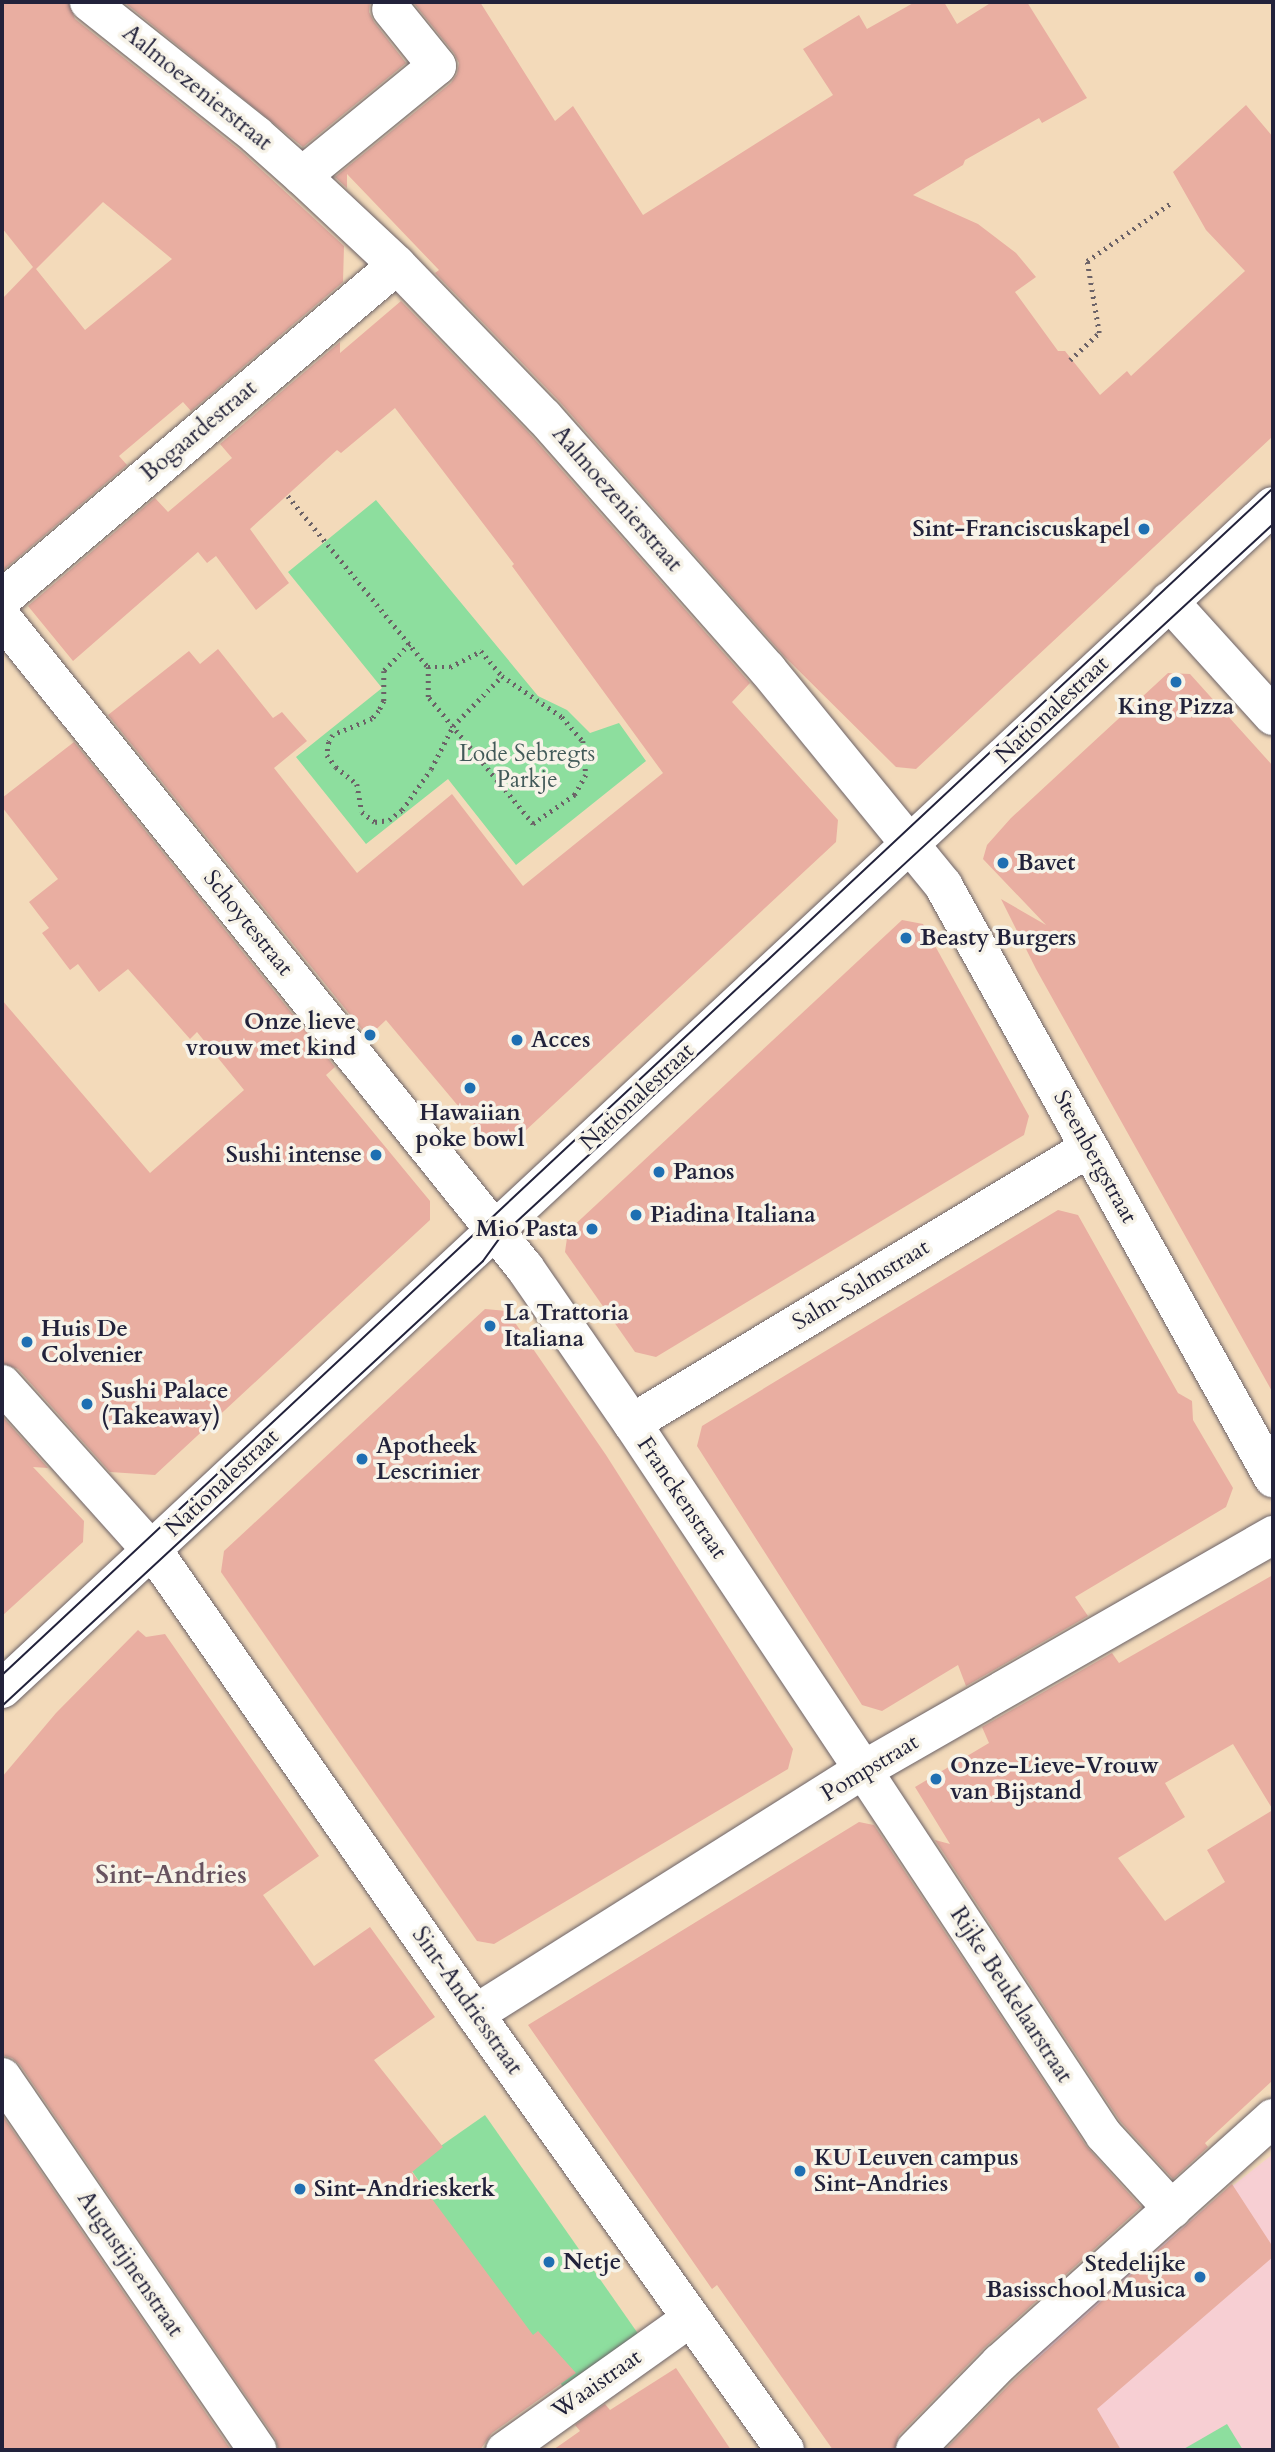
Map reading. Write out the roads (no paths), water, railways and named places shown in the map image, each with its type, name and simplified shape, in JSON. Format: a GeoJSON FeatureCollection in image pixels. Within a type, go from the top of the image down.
{"type":"FeatureCollection","features":[{"type":"Feature","properties":{"kind":"street","name":"Aalmoezenierstraat"},"geometry":{"type":"LineString","coordinates":[[89,2],[246,126],[397,265],[562,437],[767,669],[909,842]]}},
{"type":"Feature","properties":{"kind":"street"},"geometry":{"type":"LineString","coordinates":[[302,176],[437,66],[391,9]]}},
{"type":"Feature","properties":{"kind":"street","name":"Bogaardestraat"},"geometry":{"type":"LineString","coordinates":[[2,599],[397,265]]}},
{"type":"Feature","properties":{"kind":"street","name":"Nationalestraat"},"geometry":{"type":"LineString","coordinates":[[2,1689],[1273,506]]}},
{"type":"Feature","properties":{"kind":"street"},"geometry":{"type":"LineString","coordinates":[[1169,601],[1273,716]]}},
{"type":"Feature","properties":{"kind":"street","name":"Schoytestraat"},"geometry":{"type":"LineString","coordinates":[[2,618],[495,1229]]}},
{"type":"Feature","properties":{"kind":"street","name":"Steenbergstraat"},"geometry":{"type":"LineString","coordinates":[[909,842],[943,885],[1273,1478]]}},
{"type":"Feature","properties":{"kind":"street","name":"Salm-Salmstraat"},"geometry":{"type":"LineString","coordinates":[[632,1423],[1089,1148]]}},
{"type":"Feature","properties":{"kind":"street","name":"Franckenstraat"},"geometry":{"type":"LineString","coordinates":[[495,1229],[632,1423],[863,1770]]}},
{"type":"Feature","properties":{"kind":"street","name":"Sint-Andriesstraat"},"geometry":{"type":"LineString","coordinates":[[2,1384],[152,1549],[475,2014],[785,2450]]}},
{"type":"Feature","properties":{"kind":"street","name":"Pompstraat"},"geometry":{"type":"LineString","coordinates":[[475,2014],[863,1770],[1273,1535]]}},
{"type":"Feature","properties":{"kind":"street","name":"Rijke Beukelaarstraat"},"geometry":{"type":"LineString","coordinates":[[863,1770],[1103,2134],[1172,2209]]}},
{"type":"Feature","properties":{"kind":"street","name":"Augustijnenstraat"},"geometry":{"type":"LineString","coordinates":[[2,2077],[257,2450]]}},
{"type":"Feature","properties":{"kind":"street"},"geometry":{"type":"LineString","coordinates":[[915,2450],[1000,2363],[1273,2118]]}},
{"type":"Feature","properties":{"kind":"street","name":"Waaistraat"},"geometry":{"type":"LineString","coordinates":[[505,2450],[545,2437],[690,2318]]}},
{"type":"Feature","properties":{"kind":"tram line"},"geometry":{"type":"LineString","coordinates":[[2,1675],[1273,488]]}},
{"type":"Feature","properties":{"kind":"tram line"},"geometry":{"type":"LineString","coordinates":[[2,1706],[483,1261],[501,1236],[1273,524]]}},
{"type":"Feature","properties":{"kind":"place","name":"Sint-Franciscuskapel"},"geometry":{"type":"Point","coordinates":[1144,529]}},
{"type":"Feature","properties":{"kind":"place","name":"King Pizza"},"geometry":{"type":"Point","coordinates":[1176,682]}},
{"type":"Feature","properties":{"kind":"place","name":"Bavet"},"geometry":{"type":"Point","coordinates":[1003,863]}},
{"type":"Feature","properties":{"kind":"place","name":"Beasty Burgers"},"geometry":{"type":"Point","coordinates":[906,938]}},
{"type":"Feature","properties":{"kind":"place","name":"Onze lieve vrouw met kind"},"geometry":{"type":"Point","coordinates":[370,1035]}},
{"type":"Feature","properties":{"kind":"place","name":"Acces"},"geometry":{"type":"Point","coordinates":[517,1040]}},
{"type":"Feature","properties":{"kind":"place","name":"Hawaiian poke bowl"},"geometry":{"type":"Point","coordinates":[470,1088]}},
{"type":"Feature","properties":{"kind":"place","name":"Sushi intense"},"geometry":{"type":"Point","coordinates":[376,1155]}},
{"type":"Feature","properties":{"kind":"place","name":"Panos"},"geometry":{"type":"Point","coordinates":[659,1172]}},
{"type":"Feature","properties":{"kind":"place","name":"Piadina Italiana"},"geometry":{"type":"Point","coordinates":[636,1215]}},
{"type":"Feature","properties":{"kind":"place","name":"Mio Pasta"},"geometry":{"type":"Point","coordinates":[592,1229]}},
{"type":"Feature","properties":{"kind":"place","name":"La Trattoria Italiana"},"geometry":{"type":"Point","coordinates":[490,1326]}},
{"type":"Feature","properties":{"kind":"place","name":"Huis De Colvenier"},"geometry":{"type":"Point","coordinates":[27,1342]}},
{"type":"Feature","properties":{"kind":"place","name":"Sushi Palace (Takeaway)"},"geometry":{"type":"Point","coordinates":[87,1404]}},
{"type":"Feature","properties":{"kind":"place","name":"Apotheek Lescrinier"},"geometry":{"type":"Point","coordinates":[362,1459]}},
{"type":"Feature","properties":{"kind":"place","name":"Onze-Lieve-Vrouw van Bijstand"},"geometry":{"type":"Point","coordinates":[936,1779]}},
{"type":"Feature","properties":{"kind":"place","name":"KU Leuven campus Sint-Andries"},"geometry":{"type":"Point","coordinates":[800,2171]}},
{"type":"Feature","properties":{"kind":"place","name":"Sint-Andrieskerk"},"geometry":{"type":"Point","coordinates":[300,2189]}},
{"type":"Feature","properties":{"kind":"place","name":"Netje"},"geometry":{"type":"Point","coordinates":[549,2262]}},
{"type":"Feature","properties":{"kind":"place","name":"Stedelijke Basisschool Musica"},"geometry":{"type":"Point","coordinates":[1200,2277]}},
{"type":"Feature","properties":{"kind":"district","name":"Sint-Andries"},"geometry":{"type":"Point","coordinates":[171,1875]}},
{"type":"Feature","properties":{"kind":"park label","name":"Lode Sebregts Parkje"},"geometry":{"type":"Point","coordinates":[527,767]}}]}
